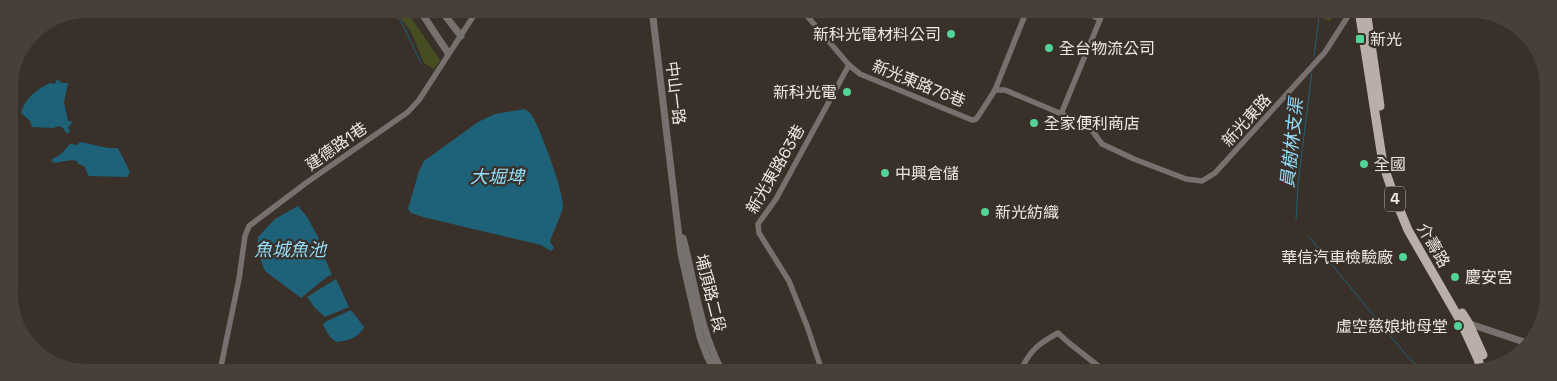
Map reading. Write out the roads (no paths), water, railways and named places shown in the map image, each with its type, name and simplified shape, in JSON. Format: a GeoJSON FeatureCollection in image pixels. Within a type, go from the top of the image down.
{"type":"FeatureCollection","features":[{"type":"Feature","properties":{"kind":"main road","name":"介壽路"},"geometry":{"type":"LineString","coordinates":[[1360,18],[1383,164],[1408,230],[1465,323],[1479,362]]}},
{"type":"Feature","properties":{"kind":"main road","name":"介壽路"},"geometry":{"type":"LineString","coordinates":[[1367,18],[1388,156],[1395,184],[1416,237],[1483,355],[1485,362]]}},
{"type":"Feature","properties":{"kind":"street"},"geometry":{"type":"LineString","coordinates":[[425,18],[448,53]]}},
{"type":"Feature","properties":{"kind":"street"},"geometry":{"type":"LineString","coordinates":[[447,18],[461,36]]}},
{"type":"Feature","properties":{"kind":"street","name":"建德路1巷"},"geometry":{"type":"LineString","coordinates":[[221,364],[239,279],[245,236],[249,226],[306,183],[408,112],[419,100],[472,18]]}},
{"type":"Feature","properties":{"kind":"street","name":"中山一路"},"geometry":{"type":"LineString","coordinates":[[653,18],[673,180]]}},
{"type":"Feature","properties":{"kind":"street"},"geometry":{"type":"LineString","coordinates":[[809,18],[849,65]]}},
{"type":"Feature","properties":{"kind":"street","name":"新光東路76巷"},"geometry":{"type":"LineString","coordinates":[[849,65],[860,74],[976,120],[994,90],[1024,18]]}},
{"type":"Feature","properties":{"kind":"street","name":"新光東路"},"geometry":{"type":"LineString","coordinates":[[1061,114],[1088,125],[1102,144],[1134,159],[1186,179],[1202,181],[1215,173],[1325,52],[1347,18]]}},
{"type":"Feature","properties":{"kind":"street"},"geometry":{"type":"LineString","coordinates":[[994,90],[1005,90],[1061,114],[1100,19]]}},
{"type":"Feature","properties":{"kind":"street","name":"新光東路63巷"},"geometry":{"type":"LineString","coordinates":[[819,363],[789,281],[760,233],[758,224],[776,199],[849,65]]}},
{"type":"Feature","properties":{"kind":"street","name":"埔頂路二段"},"geometry":{"type":"LineString","coordinates":[[673,180],[681,254],[700,337],[711,364]]}},
{"type":"Feature","properties":{"kind":"street","name":"埔頂路二段"},"geometry":{"type":"LineString","coordinates":[[678,220],[707,336],[718,364]]}},
{"type":"Feature","properties":{"kind":"street"},"geometry":{"type":"LineString","coordinates":[[1465,323],[1521,341]]}},
{"type":"Feature","properties":{"kind":"street"},"geometry":{"type":"LineString","coordinates":[[1024,363],[1027,356],[1039,343],[1058,332],[1068,343],[1095,363]]}},
{"type":"Feature","properties":{"kind":"water"},"geometry":{"type":"Polygon","coordinates":[[[57,79],[62,83],[68,83],[64,102],[68,121],[72,123],[68,127],[70,131],[67,134],[59,126],[53,128],[32,127],[30,121],[21,113],[25,103],[32,95],[50,83],[55,84],[57,79]]]}},
{"type":"Feature","properties":{"kind":"water","name":"大堀埤"},"geometry":{"type":"Polygon","coordinates":[[[525,109],[531,114],[540,131],[562,198],[563,209],[550,242],[554,248],[551,251],[541,245],[411,213],[408,209],[419,171],[424,161],[478,122],[495,114],[525,109]]]}},
{"type":"Feature","properties":{"kind":"water"},"geometry":{"type":"Polygon","coordinates":[[[80,142],[118,148],[130,172],[127,177],[89,176],[84,166],[78,164],[77,161],[54,163],[51,160],[61,154],[70,144],[77,145],[80,142]]]}},
{"type":"Feature","properties":{"kind":"water","name":"魚城魚池"},"geometry":{"type":"Polygon","coordinates":[[[298,206],[307,217],[318,237],[321,254],[332,275],[328,276],[301,298],[265,271],[257,250],[258,237],[275,219],[298,206]]]}},
{"type":"Feature","properties":{"kind":"water"},"geometry":{"type":"Polygon","coordinates":[[[336,279],[349,307],[325,317],[307,297],[336,279]]]}},
{"type":"Feature","properties":{"kind":"water"},"geometry":{"type":"Polygon","coordinates":[[[351,310],[364,327],[359,334],[352,338],[336,342],[330,337],[323,325],[325,322],[351,310]]]}},
{"type":"Feature","properties":{"kind":"waterway"},"geometry":{"type":"LineString","coordinates":[[398,18],[421,63]]}},
{"type":"Feature","properties":{"kind":"waterway","name":"員樹林支渠"},"geometry":{"type":"LineString","coordinates":[[1314,56],[1319,18]]}},
{"type":"Feature","properties":{"kind":"waterway","name":"員樹林支渠"},"geometry":{"type":"LineString","coordinates":[[1296,219],[1298,184],[1312,71]]}},
{"type":"Feature","properties":{"kind":"waterway","name":"員樹林支渠"},"geometry":{"type":"LineString","coordinates":[[1309,237],[1414,363]]}},
{"type":"Feature","properties":{"kind":"place","name":"新科光電材料公司"},"geometry":{"type":"Point","coordinates":[951,34]}},
{"type":"Feature","properties":{"kind":"place","name":"新光"},"geometry":{"type":"Point","coordinates":[1360,39]}},
{"type":"Feature","properties":{"kind":"place","name":"全台物流公司"},"geometry":{"type":"Point","coordinates":[1049,48]}},
{"type":"Feature","properties":{"kind":"place","name":"新科光電"},"geometry":{"type":"Point","coordinates":[847,92]}},
{"type":"Feature","properties":{"kind":"place","name":"全家便利商店"},"geometry":{"type":"Point","coordinates":[1034,123]}},
{"type":"Feature","properties":{"kind":"place","name":"全國"},"geometry":{"type":"Point","coordinates":[1364,164]}},
{"type":"Feature","properties":{"kind":"place","name":"中興倉儲"},"geometry":{"type":"Point","coordinates":[885,173]}},
{"type":"Feature","properties":{"kind":"place","name":"新光紡織"},"geometry":{"type":"Point","coordinates":[985,212]}},
{"type":"Feature","properties":{"kind":"place","name":"華信汽車檢驗廠"},"geometry":{"type":"Point","coordinates":[1403,257]}},
{"type":"Feature","properties":{"kind":"place","name":"慶安宮"},"geometry":{"type":"Point","coordinates":[1455,277]}},
{"type":"Feature","properties":{"kind":"place","name":"虛空慈娘地母堂"},"geometry":{"type":"Point","coordinates":[1458,326]}}]}
